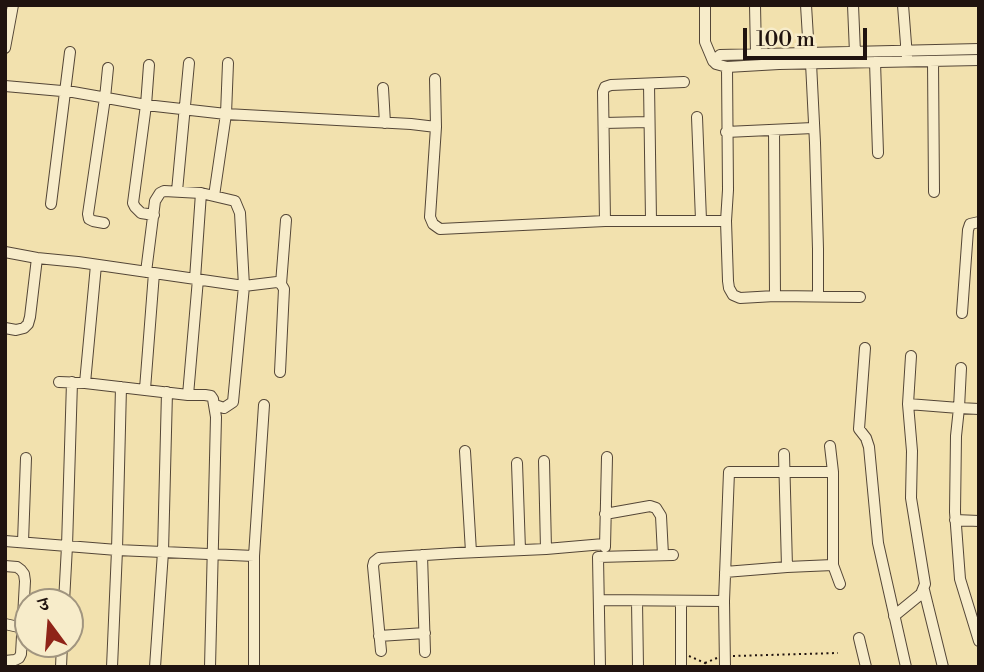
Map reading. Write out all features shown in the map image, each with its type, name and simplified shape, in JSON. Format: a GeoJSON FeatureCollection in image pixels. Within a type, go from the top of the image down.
{"type":"FeatureCollection","features":[{"type":"Feature","properties":{"kind":"street"},"geometry":{"type":"LineString","coordinates":[[5,48],[13,5]]}},
{"type":"Feature","properties":{"kind":"street"},"geometry":{"type":"LineString","coordinates":[[705,5],[705,42],[715,61],[727,67],[855,52],[933,61],[979,60]]}},
{"type":"Feature","properties":{"kind":"street"},"geometry":{"type":"LineString","coordinates":[[755,5],[756,55]]}},
{"type":"Feature","properties":{"kind":"street"},"geometry":{"type":"LineString","coordinates":[[806,5],[818,296]]}},
{"type":"Feature","properties":{"kind":"street"},"geometry":{"type":"LineString","coordinates":[[853,5],[855,52]]}},
{"type":"Feature","properties":{"kind":"street"},"geometry":{"type":"LineString","coordinates":[[903,5],[907,56]]}},
{"type":"Feature","properties":{"kind":"street"},"geometry":{"type":"LineString","coordinates":[[715,61],[720,55],[756,55],[874,62],[979,49]]}},
{"type":"Feature","properties":{"kind":"street"},"geometry":{"type":"LineString","coordinates":[[51,204],[70,52]]}},
{"type":"Feature","properties":{"kind":"street"},"geometry":{"type":"LineString","coordinates":[[933,61],[934,192]]}},
{"type":"Feature","properties":{"kind":"street"},"geometry":{"type":"LineString","coordinates":[[874,62],[878,153]]}},
{"type":"Feature","properties":{"kind":"street"},"geometry":{"type":"LineString","coordinates":[[177,191],[189,63]]}},
{"type":"Feature","properties":{"kind":"street"},"geometry":{"type":"LineString","coordinates":[[214,197],[226,114],[228,64]]}},
{"type":"Feature","properties":{"kind":"street"},"geometry":{"type":"LineString","coordinates":[[149,65],[133,203],[141,213],[154,215]]}},
{"type":"Feature","properties":{"kind":"street"},"geometry":{"type":"LineString","coordinates":[[727,67],[726,221],[728,281],[733,295],[740,298],[860,297]]}},
{"type":"Feature","properties":{"kind":"street"},"geometry":{"type":"LineString","coordinates":[[104,223],[89,219],[88,214],[108,68]]}},
{"type":"Feature","properties":{"kind":"street"},"geometry":{"type":"LineString","coordinates":[[435,79],[436,128],[430,217],[433,224],[440,229],[605,221],[726,221]]}},
{"type":"Feature","properties":{"kind":"street"},"geometry":{"type":"LineString","coordinates":[[605,221],[605,87],[684,82]]}},
{"type":"Feature","properties":{"kind":"street"},"geometry":{"type":"LineString","coordinates":[[649,84],[651,220]]}},
{"type":"Feature","properties":{"kind":"street"},"geometry":{"type":"LineString","coordinates":[[5,86],[226,114],[411,124],[436,128]]}},
{"type":"Feature","properties":{"kind":"street"},"geometry":{"type":"LineString","coordinates":[[383,88],[385,123]]}},
{"type":"Feature","properties":{"kind":"street"},"geometry":{"type":"LineString","coordinates":[[697,117],[701,220]]}},
{"type":"Feature","properties":{"kind":"street"},"geometry":{"type":"LineString","coordinates":[[604,123],[648,122]]}},
{"type":"Feature","properties":{"kind":"street"},"geometry":{"type":"LineString","coordinates":[[726,132],[813,128]]}},
{"type":"Feature","properties":{"kind":"street"},"geometry":{"type":"LineString","coordinates":[[774,130],[775,296]]}},
{"type":"Feature","properties":{"kind":"street"},"geometry":{"type":"LineString","coordinates":[[145,389],[155,201],[164,191],[201,192],[233,200],[240,213],[244,286],[233,402],[225,408],[215,405]]}},
{"type":"Feature","properties":{"kind":"street"},"geometry":{"type":"LineString","coordinates":[[188,395],[201,192]]}},
{"type":"Feature","properties":{"kind":"street"},"geometry":{"type":"LineString","coordinates":[[280,372],[286,220]]}},
{"type":"Feature","properties":{"kind":"street"},"geometry":{"type":"LineString","coordinates":[[962,313],[968,230],[970,224],[979,222]]}},
{"type":"Feature","properties":{"kind":"street"},"geometry":{"type":"LineString","coordinates":[[5,252],[244,286],[277,282],[282,284]]}},
{"type":"Feature","properties":{"kind":"street"},"geometry":{"type":"LineString","coordinates":[[5,327],[16,330],[28,324],[37,258]]}},
{"type":"Feature","properties":{"kind":"street"},"geometry":{"type":"LineString","coordinates":[[85,383],[96,265]]}},
{"type":"Feature","properties":{"kind":"street"},"geometry":{"type":"LineString","coordinates":[[865,348],[859,429],[869,447],[878,543],[906,667]]}},
{"type":"Feature","properties":{"kind":"street"},"geometry":{"type":"LineString","coordinates":[[911,356],[908,404],[912,451],[911,498],[925,576],[924,590],[943,667]]}},
{"type":"Feature","properties":{"kind":"street"},"geometry":{"type":"LineString","coordinates":[[961,368],[956,436],[955,520],[960,579],[979,641]]}},
{"type":"Feature","properties":{"kind":"street"},"geometry":{"type":"LineString","coordinates":[[59,382],[211,396],[215,405],[210,667]]}},
{"type":"Feature","properties":{"kind":"street"},"geometry":{"type":"LineString","coordinates":[[65,588],[72,382]]}},
{"type":"Feature","properties":{"kind":"street"},"geometry":{"type":"LineString","coordinates":[[112,667],[121,387]]}},
{"type":"Feature","properties":{"kind":"street"},"geometry":{"type":"LineString","coordinates":[[155,667],[163,552],[167,392]]}},
{"type":"Feature","properties":{"kind":"street"},"geometry":{"type":"LineString","coordinates":[[908,404],[979,409]]}},
{"type":"Feature","properties":{"kind":"street"},"geometry":{"type":"LineString","coordinates":[[254,667],[254,556],[264,405]]}},
{"type":"Feature","properties":{"kind":"street"},"geometry":{"type":"LineString","coordinates":[[830,446],[833,472],[833,565],[840,584]]}},
{"type":"Feature","properties":{"kind":"street"},"geometry":{"type":"LineString","coordinates":[[465,451],[471,552]]}},
{"type":"Feature","properties":{"kind":"street"},"geometry":{"type":"LineString","coordinates":[[784,454],[787,567]]}},
{"type":"Feature","properties":{"kind":"street"},"geometry":{"type":"LineString","coordinates":[[605,557],[607,457]]}},
{"type":"Feature","properties":{"kind":"street"},"geometry":{"type":"LineString","coordinates":[[23,542],[26,458]]}},
{"type":"Feature","properties":{"kind":"street"},"geometry":{"type":"LineString","coordinates":[[544,461],[546,549]]}},
{"type":"Feature","properties":{"kind":"street"},"geometry":{"type":"LineString","coordinates":[[517,463],[520,550]]}},
{"type":"Feature","properties":{"kind":"street"},"geometry":{"type":"LineString","coordinates":[[725,662],[724,601],[729,472],[833,472]]}},
{"type":"Feature","properties":{"kind":"street"},"geometry":{"type":"LineString","coordinates":[[600,667],[598,557],[668,555],[661,516],[656,508],[650,506],[605,513]]}},
{"type":"Feature","properties":{"kind":"street"},"geometry":{"type":"LineString","coordinates":[[955,520],[979,521]]}},
{"type":"Feature","properties":{"kind":"street"},"geometry":{"type":"LineString","coordinates":[[5,541],[117,550],[254,556]]}},
{"type":"Feature","properties":{"kind":"street"},"geometry":{"type":"LineString","coordinates":[[381,651],[374,562],[379,558],[604,544]]}},
{"type":"Feature","properties":{"kind":"street"},"geometry":{"type":"LineString","coordinates":[[422,555],[425,652]]}},
{"type":"Feature","properties":{"kind":"street"},"geometry":{"type":"LineString","coordinates":[[725,572],[833,565]]}},
{"type":"Feature","properties":{"kind":"street"},"geometry":{"type":"LineString","coordinates":[[5,566],[17,567],[24,574],[25,588]]}},
{"type":"Feature","properties":{"kind":"street"},"geometry":{"type":"LineString","coordinates":[[894,615],[919,597],[924,590]]}},
{"type":"Feature","properties":{"kind":"street"},"geometry":{"type":"LineString","coordinates":[[599,600],[724,601]]}},
{"type":"Feature","properties":{"kind":"street"},"geometry":{"type":"LineString","coordinates":[[637,601],[638,667]]}},
{"type":"Feature","properties":{"kind":"street"},"geometry":{"type":"LineString","coordinates":[[681,601],[681,667]]}},
{"type":"Feature","properties":{"kind":"street"},"geometry":{"type":"LineString","coordinates":[[379,636],[425,633]]}},
{"type":"Feature","properties":{"kind":"street"},"geometry":{"type":"LineString","coordinates":[[859,638],[866,667]]}},
{"type":"Feature","properties":{"kind":"path"},"geometry":{"type":"LineString","coordinates":[[705,663],[717,658],[725,662],[838,653]]}},
{"type":"Feature","properties":{"kind":"path"},"geometry":{"type":"LineString","coordinates":[[681,654],[710,667]]}}]}
